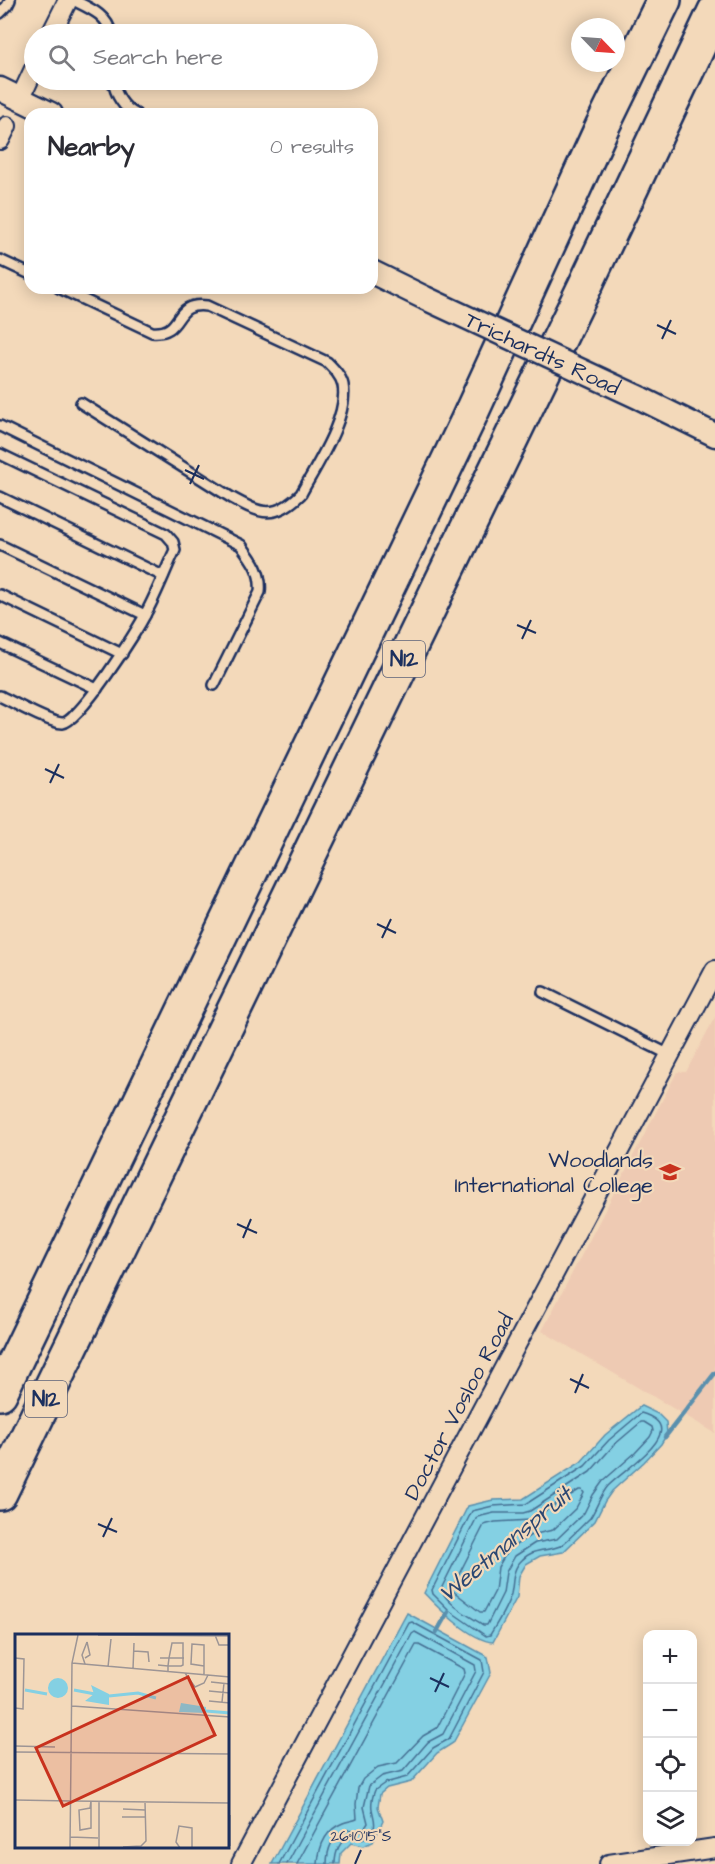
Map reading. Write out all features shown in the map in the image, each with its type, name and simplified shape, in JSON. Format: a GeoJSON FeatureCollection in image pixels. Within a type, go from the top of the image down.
{"type":"FeatureCollection","features":[{"type":"Feature","properties":{"kind":"highway","name":"N12"},"geometry":{"type":"LineString","coordinates":[[0,1393],[468,422],[603,125],[664,0]]}},
{"type":"Feature","properties":{"kind":"highway","name":"N12"},"geometry":{"type":"LineString","coordinates":[[0,1493],[585,286],[715,11]]}},
{"type":"Feature","properties":{"kind":"highway"},"geometry":{"type":"LineString","coordinates":[[585,286],[715,32]]}},
{"type":"Feature","properties":{"kind":"street"},"geometry":{"type":"LineString","coordinates":[[56,24],[68,0]]}},
{"type":"Feature","properties":{"kind":"street"},"geometry":{"type":"LineString","coordinates":[[0,89],[39,108]]}},
{"type":"Feature","properties":{"kind":"street"},"geometry":{"type":"LineString","coordinates":[[20,99],[24,90]]}},
{"type":"Feature","properties":{"kind":"street","name":"Trichardts Road"},"geometry":{"type":"LineString","coordinates":[[378,275],[715,435]]}},
{"type":"Feature","properties":{"kind":"street","name":"Doctor Vosloo Road"},"geometry":{"type":"LineString","coordinates":[[241,1864],[715,970]]}},
{"type":"Feature","properties":{"kind":"street"},"geometry":{"type":"LineString","coordinates":[[609,1864],[715,1848]]}},
{"type":"Feature","properties":{"kind":"lane"},"geometry":{"type":"LineString","coordinates":[[0,13],[10,0]]}},
{"type":"Feature","properties":{"kind":"lane"},"geometry":{"type":"LineString","coordinates":[[73,0],[102,16],[107,24]]}},
{"type":"Feature","properties":{"kind":"lane"},"geometry":{"type":"LineString","coordinates":[[115,90],[127,108]]}},
{"type":"Feature","properties":{"kind":"lane"},"geometry":{"type":"LineString","coordinates":[[0,260],[24,271]]}},
{"type":"Feature","properties":{"kind":"lane"},"geometry":{"type":"LineString","coordinates":[[72,294],[152,332],[162,333],[174,326],[187,308],[195,304],[207,306],[327,362],[336,370],[343,384],[344,401],[340,420],[301,494],[285,507],[265,513],[232,498],[81,403]]}},
{"type":"Feature","properties":{"kind":"lane"},"geometry":{"type":"LineString","coordinates":[[0,426],[241,545],[261,579],[260,592],[214,685]]}},
{"type":"Feature","properties":{"kind":"lane"},"geometry":{"type":"LineString","coordinates":[[0,454],[166,534],[173,542],[175,550],[146,615],[122,654],[71,721],[64,723],[52,721],[0,696]]}},
{"type":"Feature","properties":{"kind":"lane"},"geometry":{"type":"LineString","coordinates":[[0,497],[163,576]]}},
{"type":"Feature","properties":{"kind":"lane"},"geometry":{"type":"LineString","coordinates":[[0,545],[146,615]]}},
{"type":"Feature","properties":{"kind":"lane"},"geometry":{"type":"LineString","coordinates":[[0,595],[122,654]]}},
{"type":"Feature","properties":{"kind":"lane"},"geometry":{"type":"LineString","coordinates":[[0,643],[97,689]]}},
{"type":"Feature","properties":{"kind":"lane"},"geometry":{"type":"LineString","coordinates":[[543,992],[670,1056]]}},
{"type":"Feature","properties":{"kind":"shaded area","name":"Woodlands International College"},"geometry":{"type":"Polygon","coordinates":[[[715,1017],[715,1433],[542,1331],[677,1072],[686,1072],[715,1017]]]}},
{"type":"Feature","properties":{"kind":"water"},"geometry":{"type":"Polygon","coordinates":[[[641,1406],[658,1414],[666,1422],[667,1434],[661,1444],[612,1491],[595,1521],[563,1552],[540,1556],[526,1564],[519,1576],[517,1597],[493,1642],[475,1636],[466,1630],[446,1615],[424,1593],[468,1506],[493,1500],[523,1499],[581,1462],[605,1435],[641,1406]]]}},
{"type":"Feature","properties":{"kind":"water"},"geometry":{"type":"Polygon","coordinates":[[[407,1613],[488,1657],[491,1673],[453,1743],[437,1753],[411,1782],[387,1788],[380,1794],[378,1807],[383,1821],[373,1842],[363,1846],[351,1843],[341,1853],[340,1864],[272,1864],[407,1613]]]}},
{"type":"Feature","properties":{"kind":"waterway","name":"Weetmanspruit"},"geometry":{"type":"LineString","coordinates":[[665,1437],[715,1373]]}},
{"type":"Feature","properties":{"kind":"waterway","name":"Weetmanspruit"},"geometry":{"type":"LineString","coordinates":[[436,1633],[448,1612]]}},
{"type":"Feature","properties":{"kind":"place","name":"Woodlands International College"},"geometry":{"type":"Point","coordinates":[670,1172]}}]}
